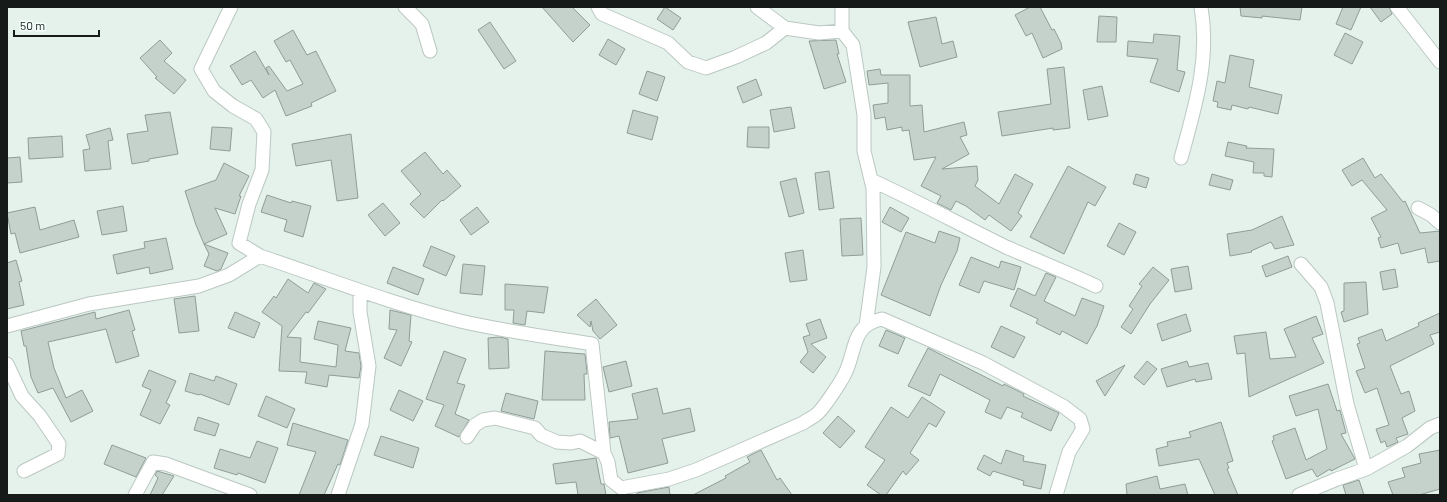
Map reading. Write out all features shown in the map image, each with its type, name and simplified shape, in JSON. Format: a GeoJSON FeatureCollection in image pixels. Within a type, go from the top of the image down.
{"type":"FeatureCollection","features":[{"type":"Feature","properties":{"kind":"street"},"geometry":{"type":"LineString","coordinates":[[231,7],[201,69],[214,91],[233,106],[256,119],[264,132],[262,170],[249,204],[239,243],[260,256],[374,297],[461,321],[592,344],[604,453],[608,462],[611,480],[621,488],[669,479],[696,470],[803,423],[818,413],[847,370],[856,338],[866,326],[873,321],[882,320],[983,363],[1062,406],[1080,419],[1083,428],[1069,452],[1056,495]]}},
{"type":"Feature","properties":{"kind":"street"},"geometry":{"type":"LineString","coordinates":[[405,7],[422,24],[430,51]]}},
{"type":"Feature","properties":{"kind":"street"},"geometry":{"type":"LineString","coordinates":[[598,7],[602,14],[668,42],[688,62],[706,68],[736,57],[766,43],[785,28]]}},
{"type":"Feature","properties":{"kind":"street"},"geometry":{"type":"LineString","coordinates":[[757,7],[785,28],[818,32],[842,31]]}},
{"type":"Feature","properties":{"kind":"street"},"geometry":{"type":"LineString","coordinates":[[842,7],[842,31],[853,45],[864,115],[864,151],[873,188],[874,267],[866,326]]}},
{"type":"Feature","properties":{"kind":"street"},"geometry":{"type":"LineString","coordinates":[[1181,158],[1194,112],[1204,66],[1204,27],[1201,7]]}},
{"type":"Feature","properties":{"kind":"street"},"geometry":{"type":"LineString","coordinates":[[1397,7],[1440,62]]}},
{"type":"Feature","properties":{"kind":"street"},"geometry":{"type":"LineString","coordinates":[[871,180],[919,202],[1007,247],[1058,268],[1096,286]]}},
{"type":"Feature","properties":{"kind":"street"},"geometry":{"type":"LineString","coordinates":[[1418,208],[1431,215],[1440,223]]}},
{"type":"Feature","properties":{"kind":"street"},"geometry":{"type":"LineString","coordinates":[[7,326],[89,304],[199,286],[229,275],[260,256]]}},
{"type":"Feature","properties":{"kind":"street"},"geometry":{"type":"LineString","coordinates":[[1301,264],[1321,287],[1327,303],[1347,404],[1366,469]]}},
{"type":"Feature","properties":{"kind":"street"},"geometry":{"type":"LineString","coordinates":[[338,495],[362,424],[369,366],[360,312],[360,291]]}},
{"type":"Feature","properties":{"kind":"street"},"geometry":{"type":"LineString","coordinates":[[7,364],[22,396],[40,416],[59,444],[58,454],[24,471]]}},
{"type":"Feature","properties":{"kind":"street"},"geometry":{"type":"LineString","coordinates":[[467,437],[475,425],[483,420],[495,418],[535,428],[541,435],[557,442],[571,443],[580,441],[604,453]]}},
{"type":"Feature","properties":{"kind":"street"},"geometry":{"type":"LineString","coordinates":[[1299,495],[1366,469],[1407,446],[1430,428],[1440,424]]}},
{"type":"Feature","properties":{"kind":"street"},"geometry":{"type":"LineString","coordinates":[[135,495],[153,462],[166,464],[250,495]]}},
{"type":"Feature","properties":{"kind":"building"},"geometry":{"type":"Polygon","coordinates":[[[542,7],[572,7],[590,25],[573,42],[542,7]]]}},
{"type":"Feature","properties":{"kind":"building"},"geometry":{"type":"Polygon","coordinates":[[[665,7],[681,18],[673,30],[657,19],[665,7]]]}},
{"type":"Feature","properties":{"kind":"building"},"geometry":{"type":"Polygon","coordinates":[[[1030,7],[1040,7],[1052,30],[1054,29],[1061,43],[1062,49],[1043,58],[1032,33],[1026,36],[1015,15],[1030,7]]]}},
{"type":"Feature","properties":{"kind":"building"},"geometry":{"type":"Polygon","coordinates":[[[1240,7],[1302,7],[1300,20],[1262,16],[1262,18],[1241,16],[1240,7]]]}},
{"type":"Feature","properties":{"kind":"building"},"geometry":{"type":"Polygon","coordinates":[[[1343,7],[1361,7],[1351,30],[1336,24],[1343,7]]]}},
{"type":"Feature","properties":{"kind":"building"},"geometry":{"type":"Polygon","coordinates":[[[1370,7],[1389,7],[1392,14],[1381,22],[1370,7]]]}},
{"type":"Feature","properties":{"kind":"building"},"geometry":{"type":"Polygon","coordinates":[[[1099,16],[1117,17],[1116,42],[1097,42],[1099,16]]]}},
{"type":"Feature","properties":{"kind":"building"},"geometry":{"type":"Polygon","coordinates":[[[936,17],[942,44],[953,41],[957,57],[920,67],[908,22],[936,17]]]}},
{"type":"Feature","properties":{"kind":"building"},"geometry":{"type":"Polygon","coordinates":[[[490,22],[516,61],[504,69],[478,30],[490,22]]]}},
{"type":"Feature","properties":{"kind":"building"},"geometry":{"type":"Polygon","coordinates":[[[293,30],[307,55],[316,51],[336,91],[311,103],[312,106],[286,116],[275,90],[263,98],[251,80],[242,85],[230,66],[255,51],[269,75],[266,68],[269,66],[287,91],[303,84],[290,60],[286,62],[274,41],[293,30]]]}},
{"type":"Feature","properties":{"kind":"building"},"geometry":{"type":"Polygon","coordinates":[[[1345,33],[1363,42],[1352,64],[1334,55],[1345,33]]]}},
{"type":"Feature","properties":{"kind":"building"},"geometry":{"type":"Polygon","coordinates":[[[1154,34],[1180,36],[1177,70],[1185,72],[1179,92],[1150,82],[1158,59],[1127,56],[1128,41],[1153,43],[1154,34]]]}},
{"type":"Feature","properties":{"kind":"building"},"geometry":{"type":"Polygon","coordinates":[[[608,39],[625,49],[616,65],[599,55],[608,39]]]}},
{"type":"Feature","properties":{"kind":"building"},"geometry":{"type":"Polygon","coordinates":[[[160,40],[172,53],[164,61],[186,80],[174,94],[155,78],[157,77],[140,58],[160,40]]]}},
{"type":"Feature","properties":{"kind":"building"},"geometry":{"type":"Polygon","coordinates":[[[836,40],[839,54],[837,54],[846,82],[824,89],[809,41],[836,40]]]}},
{"type":"Feature","properties":{"kind":"building"},"geometry":{"type":"Polygon","coordinates":[[[1230,55],[1254,60],[1249,87],[1282,95],[1278,114],[1249,107],[1248,109],[1232,105],[1231,110],[1217,107],[1218,102],[1213,101],[1217,81],[1225,83],[1230,55]]]}},
{"type":"Feature","properties":{"kind":"building"},"geometry":{"type":"Polygon","coordinates":[[[1064,67],[1070,128],[1053,130],[1053,128],[1002,136],[998,112],[1051,104],[1047,69],[1064,67]]]}},
{"type":"Feature","properties":{"kind":"building"},"geometry":{"type":"Polygon","coordinates":[[[880,69],[881,75],[910,75],[910,106],[922,105],[924,132],[964,122],[967,135],[960,137],[969,154],[942,169],[977,166],[978,180],[975,186],[999,204],[1015,174],[1033,184],[1018,213],[1022,216],[1011,231],[989,215],[985,220],[966,206],[956,201],[951,210],[937,203],[941,196],[921,186],[936,157],[914,160],[909,130],[902,131],[902,127],[887,130],[885,117],[875,119],[873,105],[888,103],[888,83],[869,85],[867,71],[880,69]]]}},
{"type":"Feature","properties":{"kind":"building"},"geometry":{"type":"Polygon","coordinates":[[[647,71],[665,77],[657,101],[639,94],[647,71]]]}},
{"type":"Feature","properties":{"kind":"building"},"geometry":{"type":"Polygon","coordinates":[[[756,79],[762,95],[743,103],[737,87],[756,79]]]}},
{"type":"Feature","properties":{"kind":"building"},"geometry":{"type":"Polygon","coordinates":[[[1102,86],[1108,116],[1088,120],[1083,90],[1102,86]]]}},
{"type":"Feature","properties":{"kind":"building"},"geometry":{"type":"Polygon","coordinates":[[[791,107],[795,128],[774,132],[770,110],[791,107]]]}},
{"type":"Feature","properties":{"kind":"building"},"geometry":{"type":"Polygon","coordinates":[[[633,110],[658,117],[652,140],[627,133],[633,110]]]}},
{"type":"Feature","properties":{"kind":"building"},"geometry":{"type":"Polygon","coordinates":[[[170,112],[178,154],[149,159],[149,161],[132,164],[127,134],[148,131],[145,115],[170,112]]]}},
{"type":"Feature","properties":{"kind":"building"},"geometry":{"type":"Polygon","coordinates":[[[212,127],[232,128],[230,151],[210,149],[212,127]]]}},
{"type":"Feature","properties":{"kind":"building"},"geometry":{"type":"Polygon","coordinates":[[[748,127],[769,127],[769,148],[747,147],[748,127]]]}},
{"type":"Feature","properties":{"kind":"building"},"geometry":{"type":"Polygon","coordinates":[[[110,128],[113,140],[108,141],[111,169],[85,171],[83,150],[90,149],[86,135],[110,128]]]}},
{"type":"Feature","properties":{"kind":"building"},"geometry":{"type":"Polygon","coordinates":[[[351,134],[358,198],[337,201],[331,160],[296,166],[292,144],[351,134]]]}},
{"type":"Feature","properties":{"kind":"building"},"geometry":{"type":"Polygon","coordinates":[[[62,136],[63,157],[29,159],[28,138],[62,136]]]}},
{"type":"Feature","properties":{"kind":"building"},"geometry":{"type":"Polygon","coordinates":[[[1228,142],[1247,146],[1246,148],[1274,149],[1272,177],[1264,176],[1264,173],[1253,173],[1254,162],[1225,156],[1228,142]]]}},
{"type":"Feature","properties":{"kind":"building"},"geometry":{"type":"Polygon","coordinates":[[[425,152],[443,174],[447,170],[461,186],[443,201],[442,200],[424,218],[410,204],[421,194],[401,171],[425,152]]]}},
{"type":"Feature","properties":{"kind":"building"},"geometry":{"type":"Polygon","coordinates":[[[20,157],[22,182],[7,183],[7,158],[20,157]]]}},
{"type":"Feature","properties":{"kind":"building"},"geometry":{"type":"Polygon","coordinates":[[[1363,158],[1375,178],[1381,174],[1403,202],[1405,201],[1420,233],[1440,231],[1440,261],[1428,263],[1425,248],[1401,254],[1398,243],[1381,248],[1378,238],[1381,237],[1371,218],[1387,210],[1362,180],[1352,186],[1342,170],[1363,158]]]}},
{"type":"Feature","properties":{"kind":"building"},"geometry":{"type":"Polygon","coordinates":[[[224,163],[249,176],[239,196],[241,196],[235,214],[215,208],[227,234],[204,244],[185,191],[216,180],[224,163]]]}},
{"type":"Feature","properties":{"kind":"building"},"geometry":{"type":"Polygon","coordinates":[[[1068,166],[1106,187],[1095,206],[1088,202],[1064,254],[1030,237],[1068,166]]]}},
{"type":"Feature","properties":{"kind":"building"},"geometry":{"type":"Polygon","coordinates":[[[829,171],[834,208],[819,210],[815,173],[829,171]]]}},
{"type":"Feature","properties":{"kind":"building"},"geometry":{"type":"Polygon","coordinates":[[[1136,174],[1149,178],[1146,188],[1133,184],[1136,174]]]}},
{"type":"Feature","properties":{"kind":"building"},"geometry":{"type":"Polygon","coordinates":[[[1212,174],[1233,180],[1230,190],[1209,185],[1212,174]]]}},
{"type":"Feature","properties":{"kind":"building"},"geometry":{"type":"Polygon","coordinates":[[[796,178],[804,213],[789,217],[780,182],[796,178]]]}},
{"type":"Feature","properties":{"kind":"building"},"geometry":{"type":"Polygon","coordinates":[[[267,195],[291,203],[292,201],[311,206],[303,237],[284,231],[287,220],[261,212],[267,195]]]}},
{"type":"Feature","properties":{"kind":"building"},"geometry":{"type":"Polygon","coordinates":[[[383,203],[400,223],[385,236],[368,215],[383,203]]]}},
{"type":"Feature","properties":{"kind":"building"},"geometry":{"type":"Polygon","coordinates":[[[123,206],[127,231],[102,235],[97,211],[123,206]]]}},
{"type":"Feature","properties":{"kind":"building"},"geometry":{"type":"Polygon","coordinates":[[[35,207],[40,230],[74,220],[79,237],[20,253],[15,233],[11,234],[7,213],[35,207]]]}},
{"type":"Feature","properties":{"kind":"building"},"geometry":{"type":"Polygon","coordinates":[[[477,207],[489,222],[471,235],[460,220],[477,207]]]}},
{"type":"Feature","properties":{"kind":"building"},"geometry":{"type":"Polygon","coordinates":[[[890,207],[909,218],[901,232],[882,222],[890,207]]]}},
{"type":"Feature","properties":{"kind":"building"},"geometry":{"type":"Polygon","coordinates":[[[1282,216],[1294,245],[1275,249],[1271,242],[1251,251],[1252,252],[1230,256],[1227,234],[1252,230],[1282,216]]]}},
{"type":"Feature","properties":{"kind":"building"},"geometry":{"type":"Polygon","coordinates":[[[861,218],[863,255],[842,256],[840,219],[861,218]]]}},
{"type":"Feature","properties":{"kind":"building"},"geometry":{"type":"Polygon","coordinates":[[[1119,223],[1136,232],[1124,255],[1107,246],[1119,223]]]}},
{"type":"Feature","properties":{"kind":"building"},"geometry":{"type":"Polygon","coordinates":[[[939,231],[960,238],[957,251],[941,285],[930,316],[881,295],[906,232],[935,243],[939,231]]]}},
{"type":"Feature","properties":{"kind":"building"},"geometry":{"type":"Polygon","coordinates":[[[166,238],[173,269],[150,274],[149,267],[117,274],[113,255],[145,248],[144,242],[166,238]]]}},
{"type":"Feature","properties":{"kind":"building"},"geometry":{"type":"Polygon","coordinates":[[[204,244],[228,253],[221,269],[217,271],[204,266],[209,254],[204,244]]]}},
{"type":"Feature","properties":{"kind":"building"},"geometry":{"type":"Polygon","coordinates":[[[431,246],[455,256],[446,276],[423,266],[431,246]]]}},
{"type":"Feature","properties":{"kind":"building"},"geometry":{"type":"Polygon","coordinates":[[[803,250],[807,280],[790,282],[785,253],[803,250]]]}},
{"type":"Feature","properties":{"kind":"building"},"geometry":{"type":"Polygon","coordinates":[[[1288,256],[1292,267],[1266,277],[1262,266],[1288,256]]]}},
{"type":"Feature","properties":{"kind":"building"},"geometry":{"type":"Polygon","coordinates":[[[971,257],[999,268],[1001,261],[1021,267],[1014,290],[984,281],[979,293],[959,285],[971,257]]]}},
{"type":"Feature","properties":{"kind":"building"},"geometry":{"type":"Polygon","coordinates":[[[16,260],[22,281],[19,282],[24,305],[7,309],[7,263],[16,260]]]}},
{"type":"Feature","properties":{"kind":"building"},"geometry":{"type":"Polygon","coordinates":[[[463,264],[485,266],[482,295],[460,293],[463,264]]]}},
{"type":"Feature","properties":{"kind":"building"},"geometry":{"type":"Polygon","coordinates":[[[1188,266],[1192,289],[1175,292],[1171,269],[1188,266]]]}},
{"type":"Feature","properties":{"kind":"building"},"geometry":{"type":"Polygon","coordinates":[[[393,267],[424,279],[418,295],[387,283],[393,267]]]}},
{"type":"Feature","properties":{"kind":"building"},"geometry":{"type":"Polygon","coordinates":[[[1153,267],[1169,280],[1150,304],[1131,334],[1121,327],[1133,309],[1129,306],[1142,286],[1139,284],[1153,267]]]}},
{"type":"Feature","properties":{"kind":"building"},"geometry":{"type":"Polygon","coordinates":[[[1395,269],[1398,287],[1383,290],[1380,272],[1395,269]]]}},
{"type":"Feature","properties":{"kind":"building"},"geometry":{"type":"Polygon","coordinates":[[[1046,273],[1056,277],[1044,301],[1075,316],[1082,298],[1104,306],[1097,326],[1087,344],[1062,331],[1060,335],[1036,323],[1038,319],[1010,306],[1018,288],[1035,296],[1046,273]]]}},
{"type":"Feature","properties":{"kind":"building"},"geometry":{"type":"Polygon","coordinates":[[[288,279],[308,293],[314,283],[326,289],[287,337],[301,338],[300,362],[336,367],[338,345],[314,339],[318,321],[351,328],[345,351],[359,353],[361,366],[359,378],[329,375],[327,387],[305,383],[307,372],[279,371],[282,326],[262,312],[274,296],[276,298],[288,279]]]}},
{"type":"Feature","properties":{"kind":"building"},"geometry":{"type":"Polygon","coordinates":[[[1366,282],[1368,314],[1344,322],[1341,312],[1344,311],[1344,283],[1366,282]]]}},
{"type":"Feature","properties":{"kind":"building"},"geometry":{"type":"Polygon","coordinates":[[[505,284],[548,287],[544,313],[527,311],[525,325],[513,323],[514,310],[505,310],[505,284]]]}},
{"type":"Feature","properties":{"kind":"building"},"geometry":{"type":"Polygon","coordinates":[[[195,296],[199,331],[179,333],[174,299],[195,296]]]}},
{"type":"Feature","properties":{"kind":"building"},"geometry":{"type":"Polygon","coordinates":[[[596,299],[617,325],[600,339],[593,331],[591,321],[590,327],[577,315],[596,299]]]}},
{"type":"Feature","properties":{"kind":"building"},"geometry":{"type":"Polygon","coordinates":[[[129,310],[135,330],[132,331],[139,356],[116,363],[106,329],[48,342],[54,368],[66,398],[82,390],[93,411],[71,422],[53,388],[38,393],[31,377],[26,346],[24,346],[21,331],[95,312],[96,319],[129,310]]]}},
{"type":"Feature","properties":{"kind":"building"},"geometry":{"type":"Polygon","coordinates":[[[390,310],[411,315],[409,341],[412,342],[401,366],[384,358],[397,330],[389,329],[390,310]]]}},
{"type":"Feature","properties":{"kind":"building"},"geometry":{"type":"Polygon","coordinates":[[[235,312],[260,323],[254,338],[228,328],[235,312]]]}},
{"type":"Feature","properties":{"kind":"building"},"geometry":{"type":"Polygon","coordinates":[[[1440,313],[1440,332],[1430,335],[1434,344],[1390,366],[1401,394],[1409,391],[1415,411],[1402,418],[1408,434],[1396,438],[1398,442],[1387,447],[1385,441],[1381,443],[1376,429],[1389,425],[1377,388],[1365,393],[1356,371],[1365,368],[1357,344],[1360,343],[1358,338],[1382,329],[1386,341],[1419,326],[1418,323],[1440,313]]]}},
{"type":"Feature","properties":{"kind":"building"},"geometry":{"type":"Polygon","coordinates":[[[1186,314],[1191,331],[1162,341],[1157,324],[1186,314]]]}},
{"type":"Feature","properties":{"kind":"building"},"geometry":{"type":"Polygon","coordinates":[[[1316,316],[1323,334],[1312,338],[1324,363],[1249,397],[1245,353],[1237,354],[1234,336],[1266,332],[1270,359],[1296,357],[1284,329],[1316,316]]]}},
{"type":"Feature","properties":{"kind":"building"},"geometry":{"type":"Polygon","coordinates":[[[820,319],[827,338],[811,344],[826,357],[813,373],[800,362],[808,352],[803,337],[810,335],[806,324],[820,319]]]}},
{"type":"Feature","properties":{"kind":"building"},"geometry":{"type":"Polygon","coordinates":[[[1001,326],[1025,337],[1014,358],[991,347],[1001,326]]]}},
{"type":"Feature","properties":{"kind":"building"},"geometry":{"type":"Polygon","coordinates":[[[886,330],[905,338],[898,354],[879,346],[886,330]]]}},
{"type":"Feature","properties":{"kind":"building"},"geometry":{"type":"Polygon","coordinates":[[[499,337],[508,339],[509,368],[489,369],[488,338],[499,337]]]}},
{"type":"Feature","properties":{"kind":"building"},"geometry":{"type":"Polygon","coordinates":[[[928,348],[1003,386],[1004,384],[1024,394],[1023,396],[1059,413],[1051,431],[1021,417],[1023,413],[1007,407],[1001,419],[985,412],[990,400],[940,374],[930,396],[908,386],[928,348]]]}},
{"type":"Feature","properties":{"kind":"building"},"geometry":{"type":"Polygon","coordinates":[[[444,351],[466,359],[457,383],[465,385],[455,414],[469,420],[459,437],[435,426],[444,405],[426,399],[444,351]]]}},
{"type":"Feature","properties":{"kind":"building"},"geometry":{"type":"Polygon","coordinates":[[[545,351],[585,354],[587,374],[584,374],[585,400],[542,400],[545,351]]]}},
{"type":"Feature","properties":{"kind":"building"},"geometry":{"type":"Polygon","coordinates":[[[626,361],[632,386],[609,392],[603,367],[626,361]]]}},
{"type":"Feature","properties":{"kind":"building"},"geometry":{"type":"Polygon","coordinates":[[[1147,361],[1157,369],[1144,385],[1134,377],[1147,361]]]}},
{"type":"Feature","properties":{"kind":"building"},"geometry":{"type":"Polygon","coordinates":[[[1187,361],[1189,367],[1208,363],[1212,379],[1196,382],[1195,379],[1167,387],[1161,369],[1187,361]]]}},
{"type":"Feature","properties":{"kind":"building"},"geometry":{"type":"Polygon","coordinates":[[[1125,365],[1105,396],[1096,381],[1125,365]]]}},
{"type":"Feature","properties":{"kind":"building"},"geometry":{"type":"Polygon","coordinates":[[[149,370],[176,381],[166,403],[170,405],[160,424],[140,415],[151,390],[142,386],[149,370]]]}},
{"type":"Feature","properties":{"kind":"building"},"geometry":{"type":"Polygon","coordinates":[[[190,373],[214,381],[216,376],[237,384],[229,405],[200,394],[185,391],[190,373]]]}},
{"type":"Feature","properties":{"kind":"building"},"geometry":{"type":"Polygon","coordinates":[[[1328,384],[1337,411],[1340,410],[1346,433],[1341,434],[1355,459],[1331,471],[1330,469],[1317,477],[1312,469],[1286,479],[1272,441],[1274,440],[1273,436],[1295,428],[1306,460],[1327,449],[1318,409],[1296,416],[1289,396],[1328,384]]]}},
{"type":"Feature","properties":{"kind":"building"},"geometry":{"type":"Polygon","coordinates":[[[657,388],[663,414],[690,408],[695,431],[662,439],[668,463],[628,473],[619,436],[610,438],[609,422],[638,419],[632,394],[657,388]]]}},
{"type":"Feature","properties":{"kind":"building"},"geometry":{"type":"Polygon","coordinates":[[[399,390],[423,401],[413,421],[390,410],[399,390]]]}},
{"type":"Feature","properties":{"kind":"building"},"geometry":{"type":"Polygon","coordinates":[[[506,393],[538,401],[534,419],[501,411],[506,393]]]}},
{"type":"Feature","properties":{"kind":"building"},"geometry":{"type":"Polygon","coordinates":[[[266,396],[295,409],[287,428],[258,416],[266,396]]]}},
{"type":"Feature","properties":{"kind":"building"},"geometry":{"type":"Polygon","coordinates":[[[922,397],[945,412],[936,427],[929,423],[910,453],[919,460],[906,475],[903,471],[886,495],[881,495],[867,485],[885,460],[865,447],[891,407],[908,418],[922,397]]]}},
{"type":"Feature","properties":{"kind":"building"},"geometry":{"type":"Polygon","coordinates":[[[838,416],[855,431],[840,448],[823,433],[838,416]]]}},
{"type":"Feature","properties":{"kind":"building"},"geometry":{"type":"Polygon","coordinates":[[[198,417],[219,424],[215,436],[194,430],[198,417]]]}},
{"type":"Feature","properties":{"kind":"building"},"geometry":{"type":"Polygon","coordinates":[[[1221,422],[1233,461],[1227,463],[1229,468],[1227,469],[1238,495],[1215,495],[1199,459],[1159,466],[1156,449],[1168,446],[1167,442],[1191,437],[1189,432],[1221,422]]]}},
{"type":"Feature","properties":{"kind":"building"},"geometry":{"type":"Polygon","coordinates":[[[293,423],[348,440],[340,465],[338,464],[324,495],[299,495],[316,452],[287,445],[293,423]]]}},
{"type":"Feature","properties":{"kind":"building"},"geometry":{"type":"Polygon","coordinates":[[[381,436],[419,448],[413,468],[374,455],[381,436]]]}},
{"type":"Feature","properties":{"kind":"building"},"geometry":{"type":"Polygon","coordinates":[[[257,441],[278,448],[265,483],[238,473],[237,475],[214,468],[220,449],[250,458],[257,441]]]}},
{"type":"Feature","properties":{"kind":"building"},"geometry":{"type":"Polygon","coordinates":[[[112,445],[146,458],[136,477],[104,464],[112,445]]]}},
{"type":"Feature","properties":{"kind":"building"},"geometry":{"type":"Polygon","coordinates":[[[761,450],[777,480],[780,478],[792,495],[693,495],[726,478],[725,476],[750,462],[747,457],[761,450]]]}},
{"type":"Feature","properties":{"kind":"building"},"geometry":{"type":"Polygon","coordinates":[[[1006,450],[1024,456],[1023,461],[1046,465],[1041,489],[1023,485],[1024,481],[993,471],[990,476],[977,469],[984,455],[1001,464],[1006,450]]]}},
{"type":"Feature","properties":{"kind":"building"},"geometry":{"type":"Polygon","coordinates":[[[1440,450],[1440,489],[1419,495],[1393,495],[1388,482],[1405,477],[1402,468],[1421,463],[1419,454],[1440,450]]]}},
{"type":"Feature","properties":{"kind":"building"},"geometry":{"type":"Polygon","coordinates":[[[596,458],[601,484],[604,484],[606,495],[578,495],[576,482],[556,484],[553,464],[596,458]]]}},
{"type":"Feature","properties":{"kind":"building"},"geometry":{"type":"Polygon","coordinates":[[[157,471],[174,476],[162,495],[150,495],[158,478],[155,475],[157,471]]]}},
{"type":"Feature","properties":{"kind":"building"},"geometry":{"type":"Polygon","coordinates":[[[1157,476],[1160,489],[1185,484],[1188,495],[1127,495],[1126,484],[1157,476]]]}},
{"type":"Feature","properties":{"kind":"building"},"geometry":{"type":"Polygon","coordinates":[[[1359,480],[1364,495],[1346,495],[1343,485],[1359,480]]]}},
{"type":"Feature","properties":{"kind":"building"},"geometry":{"type":"Polygon","coordinates":[[[669,487],[670,495],[637,495],[637,493],[669,487]]]}}]}
